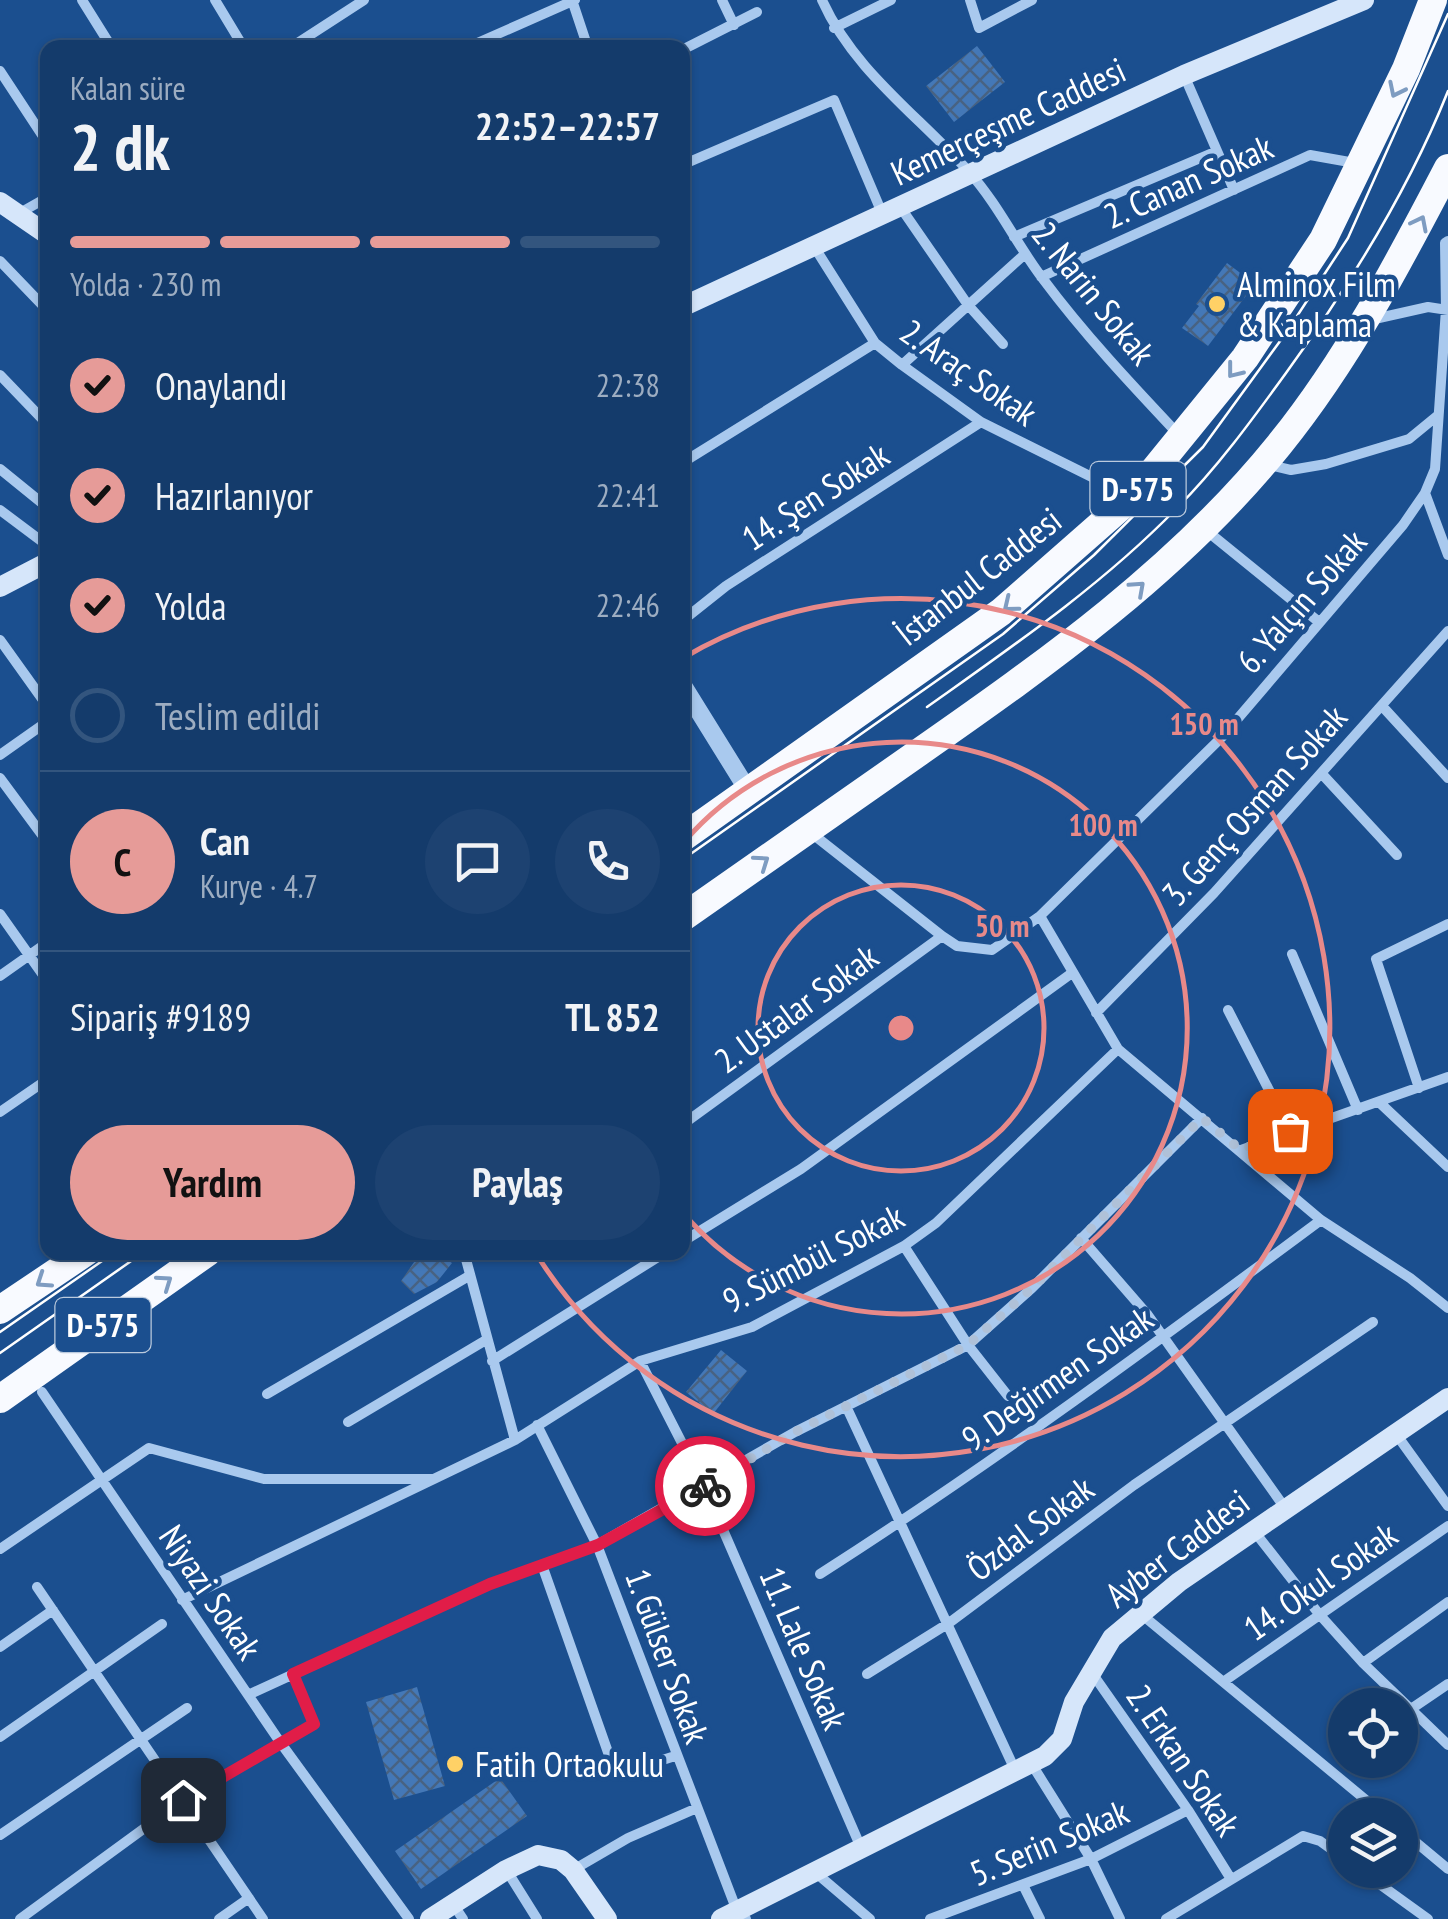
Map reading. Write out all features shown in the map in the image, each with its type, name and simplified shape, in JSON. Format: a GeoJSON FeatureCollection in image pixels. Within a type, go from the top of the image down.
{"type":"FeatureCollection","features":[{"type":"Feature","properties":{"kind":"highway","name":"İstanbul Caddesi"},"geometry":{"type":"LineString","coordinates":[[690,832],[1001,612],[1132,496],[1245,358],[1323,240],[1406,69],[1427,1]]}},
{"type":"Feature","properties":{"kind":"highway","name":"D-575"},"geometry":{"type":"LineString","coordinates":[[690,912],[1045,664],[1135,591],[1203,528],[1263,464],[1312,402],[1364,322],[1448,168]]}},
{"type":"Feature","properties":{"kind":"highway","name":"D-575"},"geometry":{"type":"LineString","coordinates":[[0,1310],[74,1260]]}},
{"type":"Feature","properties":{"kind":"highway","name":"D-575"},"geometry":{"type":"LineString","coordinates":[[0,1399],[197,1260]]}},
{"type":"Feature","properties":{"kind":"main road","name":"Kemerçeşme Caddesi"},"geometry":{"type":"LineString","coordinates":[[690,303],[1184,74],[1351,2]]}},
{"type":"Feature","properties":{"kind":"main road"},"geometry":{"type":"LineString","coordinates":[[9,208],[40,230]]}},
{"type":"Feature","properties":{"kind":"main road"},"geometry":{"type":"LineString","coordinates":[[0,588],[40,566]]}},
{"type":"Feature","properties":{"kind":"main road","name":"Ayber Caddesi"},"geometry":{"type":"LineString","coordinates":[[735,1916],[1046,1756],[1062,1739],[1074,1702],[1112,1638],[1285,1508],[1448,1398]]}},
{"type":"Feature","properties":{"kind":"main road"},"geometry":{"type":"LineString","coordinates":[[430,1919],[458,1912],[506,1870],[538,1856],[560,1860],[573,1870],[607,1919]]}},
{"type":"Feature","properties":{"kind":"street"},"geometry":{"type":"LineString","coordinates":[[82,0],[107,40]]}},
{"type":"Feature","properties":{"kind":"street"},"geometry":{"type":"LineString","coordinates":[[216,0],[239,40]]}},
{"type":"Feature","properties":{"kind":"street"},"geometry":{"type":"LineString","coordinates":[[302,40],[364,0]]}},
{"type":"Feature","properties":{"kind":"street"},"geometry":{"type":"LineString","coordinates":[[484,40],[573,0],[586,40]]}},
{"type":"Feature","properties":{"kind":"street"},"geometry":{"type":"LineString","coordinates":[[722,0],[734,25]]}},
{"type":"Feature","properties":{"kind":"street","name":"2. Narin Sokak"},"geometry":{"type":"LineString","coordinates":[[822,0],[834,28],[876,78],[972,175],[1042,278],[1110,362],[1182,438]]}},
{"type":"Feature","properties":{"kind":"street"},"geometry":{"type":"LineString","coordinates":[[834,28],[892,0]]}},
{"type":"Feature","properties":{"kind":"street"},"geometry":{"type":"LineString","coordinates":[[970,0],[978,28],[1032,0]]}},
{"type":"Feature","properties":{"kind":"street"},"geometry":{"type":"LineString","coordinates":[[690,46],[757,12]]}},
{"type":"Feature","properties":{"kind":"street"},"geometry":{"type":"LineString","coordinates":[[0,71],[40,132]]}},
{"type":"Feature","properties":{"kind":"street"},"geometry":{"type":"LineString","coordinates":[[1184,74],[1234,190]]}},
{"type":"Feature","properties":{"kind":"street"},"geometry":{"type":"LineString","coordinates":[[690,163],[834,100],[892,212],[1003,344]]}},
{"type":"Feature","properties":{"kind":"street"},"geometry":{"type":"LineString","coordinates":[[1014,237],[1217,151]]}},
{"type":"Feature","properties":{"kind":"street","name":"2. Canan Sokak"},"geometry":{"type":"LineString","coordinates":[[1042,278],[1310,156],[1360,164]]}},
{"type":"Feature","properties":{"kind":"street"},"geometry":{"type":"LineString","coordinates":[[9,208],[40,199]]}},
{"type":"Feature","properties":{"kind":"street","name":"6. Yalçın Sokak"},"geometry":{"type":"LineString","coordinates":[[942,936],[957,946],[992,950],[1040,916],[1222,736],[1403,525],[1425,493],[1435,469],[1447,309],[1444,244],[1448,241]]}},
{"type":"Feature","properties":{"kind":"street","name":"2. Araç Sokak"},"geometry":{"type":"LineString","coordinates":[[814,248],[875,343],[902,365],[980,422],[1132,496]]}},
{"type":"Feature","properties":{"kind":"street"},"geometry":{"type":"LineString","coordinates":[[902,365],[1026,254]]}},
{"type":"Feature","properties":{"kind":"street"},"geometry":{"type":"LineString","coordinates":[[0,262],[40,303]]}},
{"type":"Feature","properties":{"kind":"street"},"geometry":{"type":"LineString","coordinates":[[1364,322],[1428,307],[1447,309]]}},
{"type":"Feature","properties":{"kind":"street"},"geometry":{"type":"LineString","coordinates":[[690,454],[875,343]]}},
{"type":"Feature","properties":{"kind":"street"},"geometry":{"type":"LineString","coordinates":[[0,376],[40,416]]}},
{"type":"Feature","properties":{"kind":"street"},"geometry":{"type":"LineString","coordinates":[[1263,464],[1291,470],[1326,464],[1409,439],[1437,416]]}},
{"type":"Feature","properties":{"kind":"street","name":"14. Şen Sokak"},"geometry":{"type":"LineString","coordinates":[[690,615],[726,586],[980,422]]}},
{"type":"Feature","properties":{"kind":"street"},"geometry":{"type":"LineString","coordinates":[[0,469],[40,502]]}},
{"type":"Feature","properties":{"kind":"street"},"geometry":{"type":"LineString","coordinates":[[1425,493],[1448,555]]}},
{"type":"Feature","properties":{"kind":"street"},"geometry":{"type":"LineString","coordinates":[[0,510],[40,540]]}},
{"type":"Feature","properties":{"kind":"street"},"geometry":{"type":"LineString","coordinates":[[1203,528],[1318,622]]}},
{"type":"Feature","properties":{"kind":"street","name":"3. Genç Osman Sokak"},"geometry":{"type":"LineString","coordinates":[[1096,1013],[1214,893],[1448,631]]}},
{"type":"Feature","properties":{"kind":"street"},"geometry":{"type":"LineString","coordinates":[[0,640],[40,696]]}},
{"type":"Feature","properties":{"kind":"street"},"geometry":{"type":"LineString","coordinates":[[690,697],[748,792]]}},
{"type":"Feature","properties":{"kind":"street"},"geometry":{"type":"LineString","coordinates":[[1382,706],[1448,778]]}},
{"type":"Feature","properties":{"kind":"street"},"geometry":{"type":"LineString","coordinates":[[0,755],[40,727]]}},
{"type":"Feature","properties":{"kind":"street"},"geometry":{"type":"LineString","coordinates":[[1322,774],[1397,856]]}},
{"type":"Feature","properties":{"kind":"street"},"geometry":{"type":"LineString","coordinates":[[0,778],[40,831]]}},
{"type":"Feature","properties":{"kind":"street"},"geometry":{"type":"LineString","coordinates":[[808,830],[942,936]]}},
{"type":"Feature","properties":{"kind":"street"},"geometry":{"type":"LineString","coordinates":[[0,914],[40,971]]}},
{"type":"Feature","properties":{"kind":"street"},"geometry":{"type":"LineString","coordinates":[[1040,916],[1118,1048],[1321,1220],[1410,1278],[1448,1308]]}},
{"type":"Feature","properties":{"kind":"street"},"geometry":{"type":"LineString","coordinates":[[1419,1088],[1376,959],[1448,924]]}},
{"type":"Feature","properties":{"kind":"street","name":"2. Ustalar Sokak"},"geometry":{"type":"LineString","coordinates":[[690,1119],[942,936]]}},
{"type":"Feature","properties":{"kind":"street"},"geometry":{"type":"LineString","coordinates":[[0,976],[40,947]]}},
{"type":"Feature","properties":{"kind":"street"},"geometry":{"type":"LineString","coordinates":[[1292,954],[1358,1110]]}},
{"type":"Feature","properties":{"kind":"street"},"geometry":{"type":"LineString","coordinates":[[690,1237],[802,1169],[1072,972]]}},
{"type":"Feature","properties":{"kind":"street"},"geometry":{"type":"LineString","coordinates":[[1228,1010],[1290,1131]]}},
{"type":"Feature","properties":{"kind":"street","name":"9. Sümbül Sokak"},"geometry":{"type":"LineString","coordinates":[[182,1600],[515,1440],[640,1361],[752,1327],[904,1246],[936,1223],[1118,1048]]}},
{"type":"Feature","properties":{"kind":"street"},"geometry":{"type":"LineString","coordinates":[[1241,1150],[1448,1077]]}},
{"type":"Feature","properties":{"kind":"street"},"geometry":{"type":"LineString","coordinates":[[0,1112],[40,1084]]}},
{"type":"Feature","properties":{"kind":"street"},"geometry":{"type":"LineString","coordinates":[[1380,1102],[1448,1167]]}},
{"type":"Feature","properties":{"kind":"street"},"geometry":{"type":"LineString","coordinates":[[248,1695],[490,1584],[598,1545],[795,1432],[968,1345],[1032,1288],[1202,1118]]}},
{"type":"Feature","properties":{"kind":"street","name":"9. Değirmen Sokak"},"geometry":{"type":"LineString","coordinates":[[820,1574],[899,1524],[1164,1338],[1321,1220]]}},
{"type":"Feature","properties":{"kind":"street"},"geometry":{"type":"LineString","coordinates":[[1081,1238],[1164,1338],[1285,1508]]}},
{"type":"Feature","properties":{"kind":"street"},"geometry":{"type":"LineString","coordinates":[[904,1246],[968,1345],[1008,1396]]}},
{"type":"Feature","properties":{"kind":"street"},"geometry":{"type":"LineString","coordinates":[[466,1260],[515,1440]]}},
{"type":"Feature","properties":{"kind":"street"},"geometry":{"type":"LineString","coordinates":[[492,1361],[653,1260]]}},
{"type":"Feature","properties":{"kind":"street"},"geometry":{"type":"LineString","coordinates":[[267,1394],[469,1276]]}},
{"type":"Feature","properties":{"kind":"street","name":"Özdal Sokak"},"geometry":{"type":"LineString","coordinates":[[866,1674],[949,1624],[1134,1485],[1373,1322]]}},
{"type":"Feature","properties":{"kind":"street"},"geometry":{"type":"LineString","coordinates":[[348,1422],[486,1340]]}},
{"type":"Feature","properties":{"kind":"street","name":"11. Lale Sokak"},"geometry":{"type":"LineString","coordinates":[[640,1361],[704,1486],[862,1850]]}},
{"type":"Feature","properties":{"kind":"street","name":"Niyazi Sokak"},"geometry":{"type":"LineString","coordinates":[[42,1392],[280,1742],[409,1919]]}},
{"type":"Feature","properties":{"kind":"street"},"geometry":{"type":"LineString","coordinates":[[846,1406],[899,1524],[1023,1767],[1091,1859],[1120,1919]]}},
{"type":"Feature","properties":{"kind":"street","name":"1. Gülser Sokak"},"geometry":{"type":"LineString","coordinates":[[538,1425],[598,1545],[735,1916]]}},
{"type":"Feature","properties":{"kind":"street"},"geometry":{"type":"LineString","coordinates":[[1396,1433],[1448,1506]]}},
{"type":"Feature","properties":{"kind":"street"},"geometry":{"type":"LineString","coordinates":[[0,1549],[149,1448],[264,1479],[436,1480]]}},
{"type":"Feature","properties":{"kind":"street","name":"14. Okul Sokak"},"geometry":{"type":"LineString","coordinates":[[1223,1682],[1448,1526]]}},
{"type":"Feature","properties":{"kind":"street"},"geometry":{"type":"LineString","coordinates":[[1253,1531],[1319,1614],[1389,1688]]}},
{"type":"Feature","properties":{"kind":"street"},"geometry":{"type":"LineString","coordinates":[[542,1565],[616,1775],[675,1756]]}},
{"type":"Feature","properties":{"kind":"street"},"geometry":{"type":"LineString","coordinates":[[37,1587],[263,1919]]}},
{"type":"Feature","properties":{"kind":"street"},"geometry":{"type":"LineString","coordinates":[[1363,1663],[1448,1602]]}},
{"type":"Feature","properties":{"kind":"street"},"geometry":{"type":"LineString","coordinates":[[0,1647],[53,1610]]}},
{"type":"Feature","properties":{"kind":"street"},"geometry":{"type":"LineString","coordinates":[[1140,1614],[1363,1798]]}},
{"type":"Feature","properties":{"kind":"street"},"geometry":{"type":"LineString","coordinates":[[0,1737],[162,1624]]}},
{"type":"Feature","properties":{"kind":"street","name":"2. Erkan Sokak"},"geometry":{"type":"LineString","coordinates":[[1091,1671],[1231,1879]]}},
{"type":"Feature","properties":{"kind":"street"},"geometry":{"type":"LineString","coordinates":[[20,1919],[183,1800],[314,1724],[293,1674]]}},
{"type":"Feature","properties":{"kind":"street"},"geometry":{"type":"LineString","coordinates":[[1418,1704],[1448,1684]]}},
{"type":"Feature","properties":{"kind":"street"},"geometry":{"type":"LineString","coordinates":[[0,1836],[187,1708]]}},
{"type":"Feature","properties":{"kind":"street"},"geometry":{"type":"LineString","coordinates":[[1418,1716],[1448,1745]]}},
{"type":"Feature","properties":{"kind":"street"},"geometry":{"type":"LineString","coordinates":[[573,1870],[628,1838],[697,1808]]}},
{"type":"Feature","properties":{"kind":"street","name":"5. Serin Sokak"},"geometry":{"type":"LineString","coordinates":[[930,1919],[1091,1859],[1188,1810]]}},
{"type":"Feature","properties":{"kind":"street"},"geometry":{"type":"LineString","coordinates":[[1166,1919],[1186,1914],[1231,1879],[1303,1836],[1328,1847]]}},
{"type":"Feature","properties":{"kind":"street"},"geometry":{"type":"LineString","coordinates":[[1418,1844],[1448,1869]]}},
{"type":"Feature","properties":{"kind":"street"},"geometry":{"type":"LineString","coordinates":[[506,1870],[537,1919]]}},
{"type":"Feature","properties":{"kind":"street"},"geometry":{"type":"LineString","coordinates":[[816,1873],[870,1919]]}},
{"type":"Feature","properties":{"kind":"street"},"geometry":{"type":"LineString","coordinates":[[1024,1885],[1040,1919]]}},
{"type":"Feature","properties":{"kind":"street"},"geometry":{"type":"LineString","coordinates":[[1385,1888],[1428,1919]]}},
{"type":"Feature","properties":{"kind":"street"},"geometry":{"type":"LineString","coordinates":[[219,1919],[249,1898]]}},
{"type":"Feature","properties":{"kind":"building"},"geometry":{"type":"Polygon","coordinates":[[[977,46],[1005,82],[954,122],[926,86],[977,46]]]}},
{"type":"Feature","properties":{"kind":"building"},"geometry":{"type":"Polygon","coordinates":[[[1227,263],[1255,284],[1208,346],[1182,328],[1227,263]]]}},
{"type":"Feature","properties":{"kind":"building"},"geometry":{"type":"Polygon","coordinates":[[[415,1260],[452,1263],[437,1282],[414,1294],[401,1281],[415,1260]]]}},
{"type":"Feature","properties":{"kind":"building"},"geometry":{"type":"Polygon","coordinates":[[[721,1350],[747,1371],[713,1414],[686,1392],[721,1350]]]}},
{"type":"Feature","properties":{"kind":"building"},"geometry":{"type":"Polygon","coordinates":[[[417,1687],[445,1786],[394,1800],[366,1702],[417,1687]]]}},
{"type":"Feature","properties":{"kind":"building"},"geometry":{"type":"Polygon","coordinates":[[[500,1778],[527,1816],[421,1889],[395,1851],[500,1778]]]}},
{"type":"Feature","properties":{"kind":"tram line"},"geometry":{"type":"LineString","coordinates":[[690,854],[1003,634],[1094,555],[1203,447],[1286,333],[1348,238],[1448,14]]}},
{"type":"Feature","properties":{"kind":"tram line"},"geometry":{"type":"LineString","coordinates":[[927,707],[1056,614],[1118,563],[1176,509],[1220,460],[1286,373],[1354,272],[1396,202],[1448,91]]}},
{"type":"Feature","properties":{"kind":"tram line"},"geometry":{"type":"LineString","coordinates":[[0,1332],[104,1260]]}},
{"type":"Feature","properties":{"kind":"tram line"},"geometry":{"type":"LineString","coordinates":[[0,1353],[133,1260]]}},
{"type":"Feature","properties":{"kind":"way so far"},"geometry":{"type":"LineString","coordinates":[[705,1486],[795,1432],[968,1345],[1032,1288],[1202,1118],[1241,1150],[1290,1131]]}},
{"type":"Feature","properties":{"kind":"place","name":"Alminox Film & Kaplama"},"geometry":{"type":"Point","coordinates":[1217,304]}},
{"type":"Feature","properties":{"kind":"place","name":"Fatih Ortaokulu"},"geometry":{"type":"Point","coordinates":[455,1764]}},
{"type":"Feature","properties":{"kind":"route"},"geometry":{"type":"LineString","coordinates":[[183,1800],[314,1724],[293,1674],[490,1584],[598,1545],[705,1486]]}}]}
